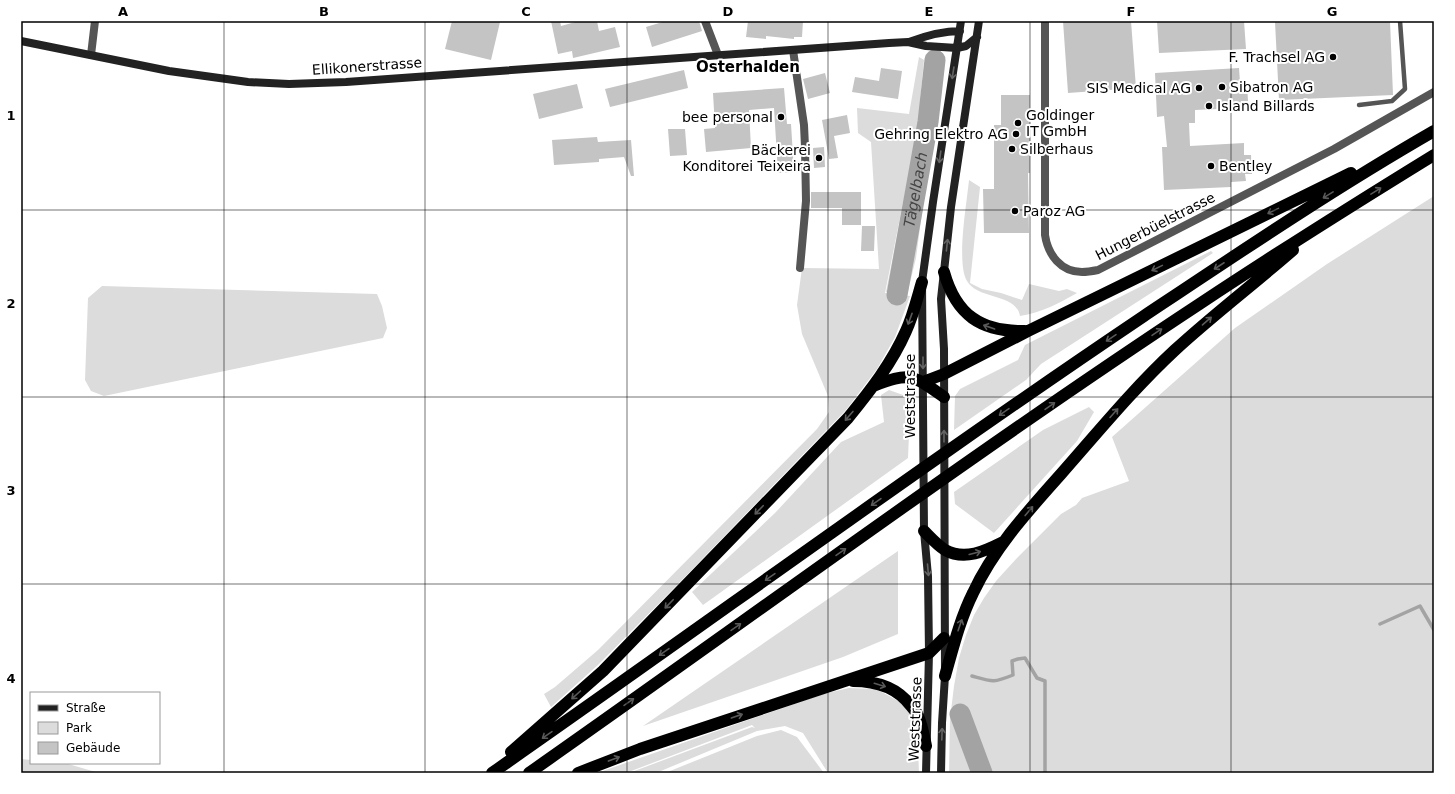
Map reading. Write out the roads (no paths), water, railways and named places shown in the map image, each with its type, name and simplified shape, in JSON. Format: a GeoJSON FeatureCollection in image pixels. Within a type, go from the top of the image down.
{"type":"FeatureCollection","features":[{"type":"Feature","properties":{"kind":"highway"},"geometry":{"type":"LineString","coordinates":[[492,773],[958,443],[1189,286],[1323,199],[1434,131]]}},
{"type":"Feature","properties":{"kind":"highway"},"geometry":{"type":"LineString","coordinates":[[922,382],[944,374],[1028,331],[1409,145]]}},
{"type":"Feature","properties":{"kind":"highway"},"geometry":{"type":"LineString","coordinates":[[529,773],[907,505],[1200,303],[1330,219],[1434,155]]}},
{"type":"Feature","properties":{"kind":"highway"},"geometry":{"type":"LineString","coordinates":[[945,676],[958,630],[968,603],[981,577],[1005,541],[1045,492],[1155,369],[1204,323],[1330,219]]}},
{"type":"Feature","properties":{"kind":"highway"},"geometry":{"type":"LineString","coordinates":[[944,272],[954,298],[962,310],[973,319],[988,327],[1000,330],[1028,331]]}},
{"type":"Feature","properties":{"kind":"highway"},"geometry":{"type":"LineString","coordinates":[[486,773],[603,671],[848,418],[892,359],[906,332],[922,282]]}},
{"type":"Feature","properties":{"kind":"highway"},"geometry":{"type":"LineString","coordinates":[[873,386],[900,377],[912,378],[922,382],[944,397]]}},
{"type":"Feature","properties":{"kind":"highway"},"geometry":{"type":"LineString","coordinates":[[924,531],[944,549],[962,555],[972,555],[1005,541]]}},
{"type":"Feature","properties":{"kind":"highway"},"geometry":{"type":"LineString","coordinates":[[578,773],[640,749],[929,653],[944,638]]}},
{"type":"Feature","properties":{"kind":"highway"},"geometry":{"type":"LineString","coordinates":[[828,686],[852,681],[868,681],[881,684],[892,690],[907,700],[918,715],[926,746]]}},
{"type":"Feature","properties":{"kind":"main road","name":"Weststrasse"},"geometry":{"type":"LineString","coordinates":[[926,773],[929,702],[929,653],[928,576],[924,531],[922,282],[956,31],[961,21]]}},
{"type":"Feature","properties":{"kind":"main road","name":"Weststrasse"},"geometry":{"type":"LineString","coordinates":[[941,773],[945,676],[944,374],[941,299],[955,176],[979,21]]}},
{"type":"Feature","properties":{"kind":"main road","name":"Ellikonerstrasse"},"geometry":{"type":"LineString","coordinates":[[21,41],[169,71],[248,82],[289,84],[346,82],[718,55],[793,53],[908,42],[928,35],[956,31]]}},
{"type":"Feature","properties":{"kind":"main road"},"geometry":{"type":"LineString","coordinates":[[954,48],[966,46],[977,37]]}},
{"type":"Feature","properties":{"kind":"main road","name":"Ellikonerstrasse"},"geometry":{"type":"LineString","coordinates":[[908,42],[926,46],[954,48]]}},
{"type":"Feature","properties":{"kind":"street"},"geometry":{"type":"LineString","coordinates":[[91,55],[95,21]]}},
{"type":"Feature","properties":{"kind":"street"},"geometry":{"type":"LineString","coordinates":[[705,21],[718,55]]}},
{"type":"Feature","properties":{"kind":"street","name":"Hungerbüelstrasse"},"geometry":{"type":"LineString","coordinates":[[1045,21],[1045,235],[1047,247],[1053,258],[1067,269],[1082,272],[1098,270],[1434,92]]}},
{"type":"Feature","properties":{"kind":"street"},"geometry":{"type":"LineString","coordinates":[[793,53],[804,125],[806,161],[806,201],[800,268]]}},
{"type":"Feature","properties":{"kind":"lane"},"geometry":{"type":"LineString","coordinates":[[1359,105],[1392,101],[1405,89],[1400,21]]}},
{"type":"Feature","properties":{"kind":"waterway","name":"Tägelbach"},"geometry":{"type":"LineString","coordinates":[[897,295],[928,122],[935,60]]}},
{"type":"Feature","properties":{"kind":"waterway"},"geometry":{"type":"LineString","coordinates":[[1380,624],[1420,606],[1434,630]]}},
{"type":"Feature","properties":{"kind":"waterway"},"geometry":{"type":"LineString","coordinates":[[972,676],[993,681],[1013,675],[1012,661],[1025,658],[1037,678],[1045,681],[1045,773]]}},
{"type":"Feature","properties":{"kind":"waterway","name":"Tägelbach"},"geometry":{"type":"LineString","coordinates":[[960,714],[982,773]]}},
{"type":"Feature","properties":{"kind":"place","name":"F. Trachsel AG"},"geometry":{"type":"Point","coordinates":[1333,57]}},
{"type":"Feature","properties":{"kind":"place","name":"Sibatron AG"},"geometry":{"type":"Point","coordinates":[1222,87]}},
{"type":"Feature","properties":{"kind":"place","name":"SIS Medical AG"},"geometry":{"type":"Point","coordinates":[1199,88]}},
{"type":"Feature","properties":{"kind":"place","name":"Island Billards"},"geometry":{"type":"Point","coordinates":[1209,106]}},
{"type":"Feature","properties":{"kind":"place","name":"bee personal"},"geometry":{"type":"Point","coordinates":[781,117]}},
{"type":"Feature","properties":{"kind":"place","name":"Goldinger IT GmbH"},"geometry":{"type":"Point","coordinates":[1018,123]}},
{"type":"Feature","properties":{"kind":"place","name":"Gehring Elektro AG"},"geometry":{"type":"Point","coordinates":[1016,134]}},
{"type":"Feature","properties":{"kind":"place","name":"Silberhaus"},"geometry":{"type":"Point","coordinates":[1012,149]}},
{"type":"Feature","properties":{"kind":"place","name":"Bäckerei Konditorei Teixeira"},"geometry":{"type":"Point","coordinates":[819,158]}},
{"type":"Feature","properties":{"kind":"place","name":"Bentley"},"geometry":{"type":"Point","coordinates":[1211,166]}},
{"type":"Feature","properties":{"kind":"place","name":"Paroz AG"},"geometry":{"type":"Point","coordinates":[1015,211]}},
{"type":"Feature","properties":{"kind":"district","name":"Osterhalden"},"geometry":{"type":"Point","coordinates":[748,67]}}]}
